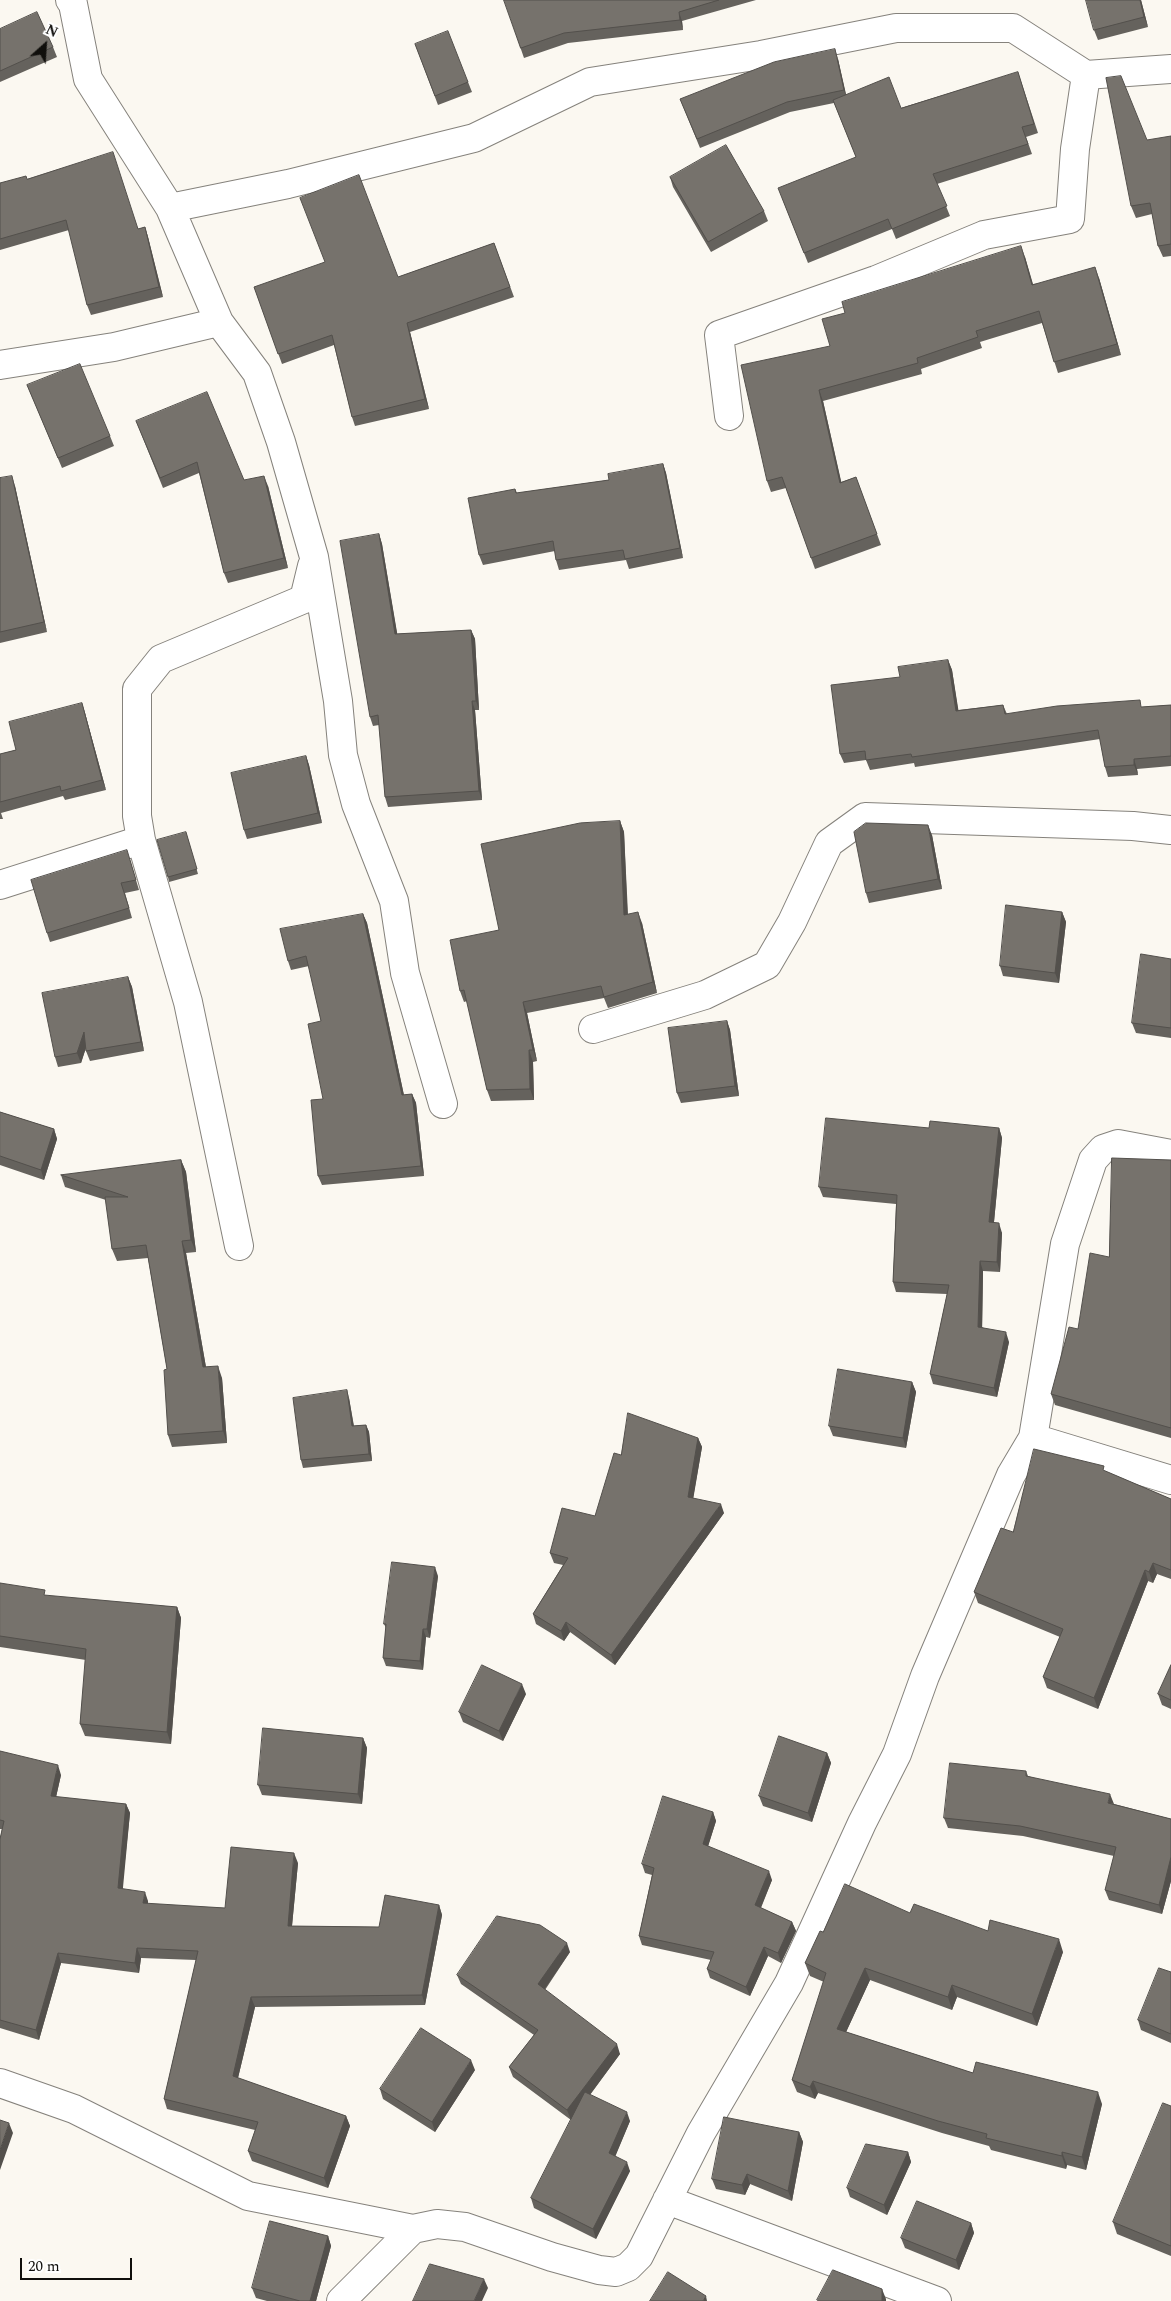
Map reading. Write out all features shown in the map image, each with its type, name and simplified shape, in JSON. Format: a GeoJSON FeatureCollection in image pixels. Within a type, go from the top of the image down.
{"type":"FeatureCollection","features":[{"type":"Feature","properties":{"kind":"street"},"geometry":{"type":"LineString","coordinates":[[70,0],[73,4],[88,79],[170,208],[219,322],[256,373],[281,442],[314,557],[338,701],[343,755],[356,804],[394,901],[405,973],[443,1104]]}},
{"type":"Feature","properties":{"kind":"street"},"geometry":{"type":"LineString","coordinates":[[170,208],[288,184],[474,138],[590,82],[761,55],[896,28],[1013,28],[1086,75],[1171,69]]}},
{"type":"Feature","properties":{"kind":"street"},"geometry":{"type":"LineString","coordinates":[[729,416],[719,335],[876,280],[984,235],[1070,219],[1075,149],[1086,75]]}},
{"type":"Feature","properties":{"kind":"street"},"geometry":{"type":"LineString","coordinates":[[0,365],[114,347],[219,322]]}},
{"type":"Feature","properties":{"kind":"street"},"geometry":{"type":"LineString","coordinates":[[239,1246],[188,1002],[141,840],[137,816],[137,689],[161,659],[304,599],[314,557]]}},
{"type":"Feature","properties":{"kind":"street"},"geometry":{"type":"LineString","coordinates":[[593,1029],[705,995],[767,965],[792,922],[829,843],[865,817],[1133,826],[1171,830]]}},
{"type":"Feature","properties":{"kind":"street"},"geometry":{"type":"LineString","coordinates":[[0,885],[141,840]]}},
{"type":"Feature","properties":{"kind":"street"},"geometry":{"type":"LineString","coordinates":[[0,2082],[74,2109],[248,2196],[413,2229],[437,2224],[465,2227],[552,2257],[599,2270],[616,2272],[628,2267],[639,2256],[701,2133],[789,1983],[862,1823],[897,1754],[925,1676],[1011,1475],[1033,1438],[1065,1244],[1093,1160],[1104,1149],[1118,1144],[1171,1154]]}},
{"type":"Feature","properties":{"kind":"street"},"geometry":{"type":"LineString","coordinates":[[1033,1438],[1171,1480]]}},
{"type":"Feature","properties":{"kind":"street"},"geometry":{"type":"LineString","coordinates":[[667,2200],[937,2301]]}},
{"type":"Feature","properties":{"kind":"street"},"geometry":{"type":"LineString","coordinates":[[341,2301],[413,2229]]}},
{"type":"Feature","properties":{"kind":"building"},"geometry":{"type":"Polygon","coordinates":[[[504,0],[719,0],[679,12],[680,20],[564,33],[521,48],[504,0]]]}},
{"type":"Feature","properties":{"kind":"building"},"geometry":{"type":"Polygon","coordinates":[[[1086,0],[1140,0],[1144,17],[1094,30],[1086,0]]]}},
{"type":"Feature","properties":{"kind":"building"},"geometry":{"type":"Polygon","coordinates":[[[37,12],[53,47],[0,71],[0,29],[37,12]]]}},
{"type":"Feature","properties":{"kind":"building"},"geometry":{"type":"Polygon","coordinates":[[[448,31],[468,82],[435,96],[415,44],[448,31]]]}},
{"type":"Feature","properties":{"kind":"building"},"geometry":{"type":"Polygon","coordinates":[[[835,49],[844,90],[787,102],[697,139],[680,99],[774,62],[835,49]]]}},
{"type":"Feature","properties":{"kind":"building"},"geometry":{"type":"Polygon","coordinates":[[[1018,72],[1034,124],[1022,127],[1028,144],[933,174],[947,206],[892,229],[888,219],[804,253],[778,188],[856,157],[833,100],[889,77],[901,108],[1018,72]]]}},
{"type":"Feature","properties":{"kind":"building"},"geometry":{"type":"Polygon","coordinates":[[[1121,76],[1147,140],[1171,136],[1171,244],[1158,246],[1150,203],[1131,206],[1106,78],[1121,76]]]}},
{"type":"Feature","properties":{"kind":"building"},"geometry":{"type":"Polygon","coordinates":[[[726,145],[764,211],[708,242],[670,177],[726,145]]]}},
{"type":"Feature","properties":{"kind":"building"},"geometry":{"type":"Polygon","coordinates":[[[113,152],[138,229],[145,227],[159,287],[87,305],[66,220],[0,239],[0,183],[26,176],[27,179],[113,152]]]}},
{"type":"Feature","properties":{"kind":"building"},"geometry":{"type":"Polygon","coordinates":[[[359,175],[398,277],[494,243],[510,287],[407,323],[425,399],[352,417],[332,335],[278,354],[254,287],[325,262],[300,198],[359,175]]]}},
{"type":"Feature","properties":{"kind":"building"},"geometry":{"type":"Polygon","coordinates":[[[1021,246],[1032,285],[1095,267],[1117,344],[1054,362],[1039,311],[976,331],[978,337],[917,358],[918,363],[819,390],[840,483],[856,477],[877,534],[811,558],[782,477],[767,481],[741,365],[830,346],[822,319],[845,313],[842,302],[1021,246]]]}},
{"type":"Feature","properties":{"kind":"building"},"geometry":{"type":"Polygon","coordinates":[[[80,364],[110,436],[58,458],[27,385],[80,364]]]}},
{"type":"Feature","properties":{"kind":"building"},"geometry":{"type":"Polygon","coordinates":[[[207,392],[244,480],[264,476],[284,558],[224,573],[197,462],[160,478],[136,421],[207,392]]]}},
{"type":"Feature","properties":{"kind":"building"},"geometry":{"type":"Polygon","coordinates":[[[663,464],[680,548],[625,559],[623,550],[556,560],[553,541],[479,555],[468,498],[515,489],[516,493],[609,480],[608,474],[663,464]]]}},
{"type":"Feature","properties":{"kind":"building"},"geometry":{"type":"Polygon","coordinates":[[[12,476],[44,622],[0,632],[0,478],[12,476]]]}},
{"type":"Feature","properties":{"kind":"building"},"geometry":{"type":"Polygon","coordinates":[[[379,534],[395,634],[471,630],[476,701],[472,701],[479,791],[385,797],[378,715],[370,717],[340,541],[379,534]]]}},
{"type":"Feature","properties":{"kind":"building"},"geometry":{"type":"Polygon","coordinates":[[[948,660],[956,711],[1003,705],[1005,714],[1057,706],[1140,700],[1141,707],[1171,705],[1171,756],[1134,759],[1134,765],[1105,767],[1098,730],[912,757],[911,754],[866,760],[865,751],[840,754],[831,685],[900,677],[898,667],[948,660]]]}},
{"type":"Feature","properties":{"kind":"building"},"geometry":{"type":"Polygon","coordinates":[[[82,703],[102,780],[61,791],[60,786],[0,802],[0,754],[16,750],[9,722],[82,703]]]}},
{"type":"Feature","properties":{"kind":"building"},"geometry":{"type":"Polygon","coordinates":[[[306,756],[318,813],[244,830],[231,773],[306,756]]]}},
{"type":"Feature","properties":{"kind":"building"},"geometry":{"type":"Polygon","coordinates":[[[620,821],[624,915],[638,912],[653,982],[604,997],[601,986],[523,1002],[533,1050],[529,1050],[530,1089],[487,1090],[464,990],[460,991],[450,940],[499,930],[481,844],[580,823],[620,821]]]}},
{"type":"Feature","properties":{"kind":"building"},"geometry":{"type":"Polygon","coordinates":[[[866,823],[928,825],[938,879],[866,893],[854,832],[866,823]]]}},
{"type":"Feature","properties":{"kind":"building"},"geometry":{"type":"Polygon","coordinates":[[[186,832],[197,869],[168,877],[157,840],[186,832]]]}},
{"type":"Feature","properties":{"kind":"building"},"geometry":{"type":"Polygon","coordinates":[[[127,850],[136,880],[121,883],[129,908],[47,933],[31,880],[127,850]]]}},
{"type":"Feature","properties":{"kind":"building"},"geometry":{"type":"Polygon","coordinates":[[[1006,905],[1062,912],[1055,973],[1000,966],[1006,905]]]}},
{"type":"Feature","properties":{"kind":"building"},"geometry":{"type":"Polygon","coordinates":[[[363,914],[402,1095],[412,1094],[421,1166],[318,1176],[311,1100],[323,1099],[308,1024],[321,1021],[306,956],[288,961],[280,929],[363,914]]]}},
{"type":"Feature","properties":{"kind":"building"},"geometry":{"type":"Polygon","coordinates":[[[1141,954],[1171,959],[1171,1028],[1132,1023],[1141,954]]]}},
{"type":"Feature","properties":{"kind":"building"},"geometry":{"type":"Polygon","coordinates":[[[128,977],[141,1042],[86,1051],[84,1032],[77,1053],[55,1057],[42,993],[128,977]]]}},
{"type":"Feature","properties":{"kind":"building"},"geometry":{"type":"Polygon","coordinates":[[[727,1021],[735,1086],[677,1093],[668,1028],[727,1021]]]}},
{"type":"Feature","properties":{"kind":"building"},"geometry":{"type":"Polygon","coordinates":[[[0,1112],[54,1129],[41,1170],[0,1156],[0,1112]]]}},
{"type":"Feature","properties":{"kind":"building"},"geometry":{"type":"Polygon","coordinates":[[[826,1118],[929,1128],[930,1121],[999,1128],[989,1222],[999,1223],[997,1262],[980,1261],[978,1327],[1006,1332],[994,1388],[930,1374],[949,1285],[893,1282],[897,1195],[819,1187],[826,1118]]]}},
{"type":"Feature","properties":{"kind":"building"},"geometry":{"type":"Polygon","coordinates":[[[1112,1158],[1171,1160],[1171,1428],[1051,1394],[1069,1327],[1078,1329],[1090,1253],[1109,1257],[1112,1158]]]}},
{"type":"Feature","properties":{"kind":"building"},"geometry":{"type":"Polygon","coordinates":[[[181,1160],[191,1240],[182,1241],[203,1367],[218,1366],[223,1431],[168,1435],[164,1370],[167,1369],[146,1245],[112,1249],[105,1197],[128,1197],[61,1175],[181,1160]]]}},
{"type":"Feature","properties":{"kind":"building"},"geometry":{"type":"Polygon","coordinates":[[[838,1369],[912,1382],[903,1438],[829,1426],[838,1369]]]}},
{"type":"Feature","properties":{"kind":"building"},"geometry":{"type":"Polygon","coordinates":[[[347,1390],[352,1426],[366,1425],[369,1454],[301,1460],[293,1398],[347,1390]]]}},
{"type":"Feature","properties":{"kind":"building"},"geometry":{"type":"Polygon","coordinates":[[[628,1413],[698,1438],[688,1497],[721,1504],[611,1655],[566,1622],[561,1631],[533,1614],[568,1558],[550,1553],[562,1508],[595,1516],[614,1453],[621,1455],[628,1413]]]}},
{"type":"Feature","properties":{"kind":"building"},"geometry":{"type":"Polygon","coordinates":[[[1034,1449],[1104,1466],[1103,1470],[1171,1499],[1171,1570],[1153,1563],[1149,1572],[1145,1570],[1094,1698],[1043,1677],[1063,1629],[974,1592],[1001,1528],[1013,1532],[1034,1449]]]}},
{"type":"Feature","properties":{"kind":"building"},"geometry":{"type":"Polygon","coordinates":[[[392,1562],[435,1567],[427,1629],[423,1629],[420,1661],[383,1658],[386,1624],[384,1624],[392,1562]]]}},
{"type":"Feature","properties":{"kind":"building"},"geometry":{"type":"Polygon","coordinates":[[[0,1583],[45,1590],[44,1595],[177,1607],[167,1732],[80,1724],[86,1649],[0,1636],[0,1583]]]}},
{"type":"Feature","properties":{"kind":"building"},"geometry":{"type":"Polygon","coordinates":[[[482,1665],[522,1684],[499,1731],[459,1712],[482,1665]]]}},
{"type":"Feature","properties":{"kind":"building"},"geometry":{"type":"Polygon","coordinates":[[[1171,1665],[1171,1700],[1158,1694],[1171,1665]]]}},
{"type":"Feature","properties":{"kind":"building"},"geometry":{"type":"Polygon","coordinates":[[[263,1728],[363,1738],[358,1794],[258,1785],[263,1728]]]}},
{"type":"Feature","properties":{"kind":"building"},"geometry":{"type":"Polygon","coordinates":[[[779,1736],[827,1753],[808,1813],[759,1796],[779,1736]]]}},
{"type":"Feature","properties":{"kind":"building"},"geometry":{"type":"Polygon","coordinates":[[[0,1751],[58,1765],[51,1796],[126,1804],[118,1888],[145,1892],[143,1903],[225,1908],[231,1847],[294,1853],[288,1926],[379,1927],[385,1895],[439,1905],[422,1995],[251,1997],[233,2076],[346,2116],[324,2178],[248,2151],[258,2122],[164,2099],[198,1951],[137,1948],[135,1963],[58,1953],[36,2030],[0,2020],[0,1839],[4,1821],[0,1820],[0,1751]]]}},
{"type":"Feature","properties":{"kind":"building"},"geometry":{"type":"Polygon","coordinates":[[[950,1763],[1026,1771],[1026,1776],[1110,1794],[1108,1803],[1171,1819],[1171,1857],[1159,1905],[1105,1890],[1116,1847],[1020,1826],[944,1818],[950,1763]]]}},
{"type":"Feature","properties":{"kind":"building"},"geometry":{"type":"Polygon","coordinates":[[[663,1796],[713,1812],[703,1844],[769,1871],[755,1905],[792,1922],[778,1953],[764,1947],[746,1987],[707,1969],[714,1952],[639,1936],[654,1868],[642,1864],[663,1796]]]}},
{"type":"Feature","properties":{"kind":"building"},"geometry":{"type":"Polygon","coordinates":[[[845,1884],[910,1913],[914,1904],[988,1931],[990,1920],[1059,1939],[1032,2014],[952,1985],[948,1997],[865,1968],[837,2029],[973,2073],[976,2062],[1098,2092],[1082,2157],[1062,2152],[1062,2156],[986,2138],[987,2134],[938,2121],[813,2081],[810,2087],[792,2080],[826,1973],[805,1963],[820,1931],[823,1932],[845,1884]]]}},
{"type":"Feature","properties":{"kind":"building"},"geometry":{"type":"Polygon","coordinates":[[[497,1916],[540,1925],[567,1943],[538,1984],[617,2044],[567,2110],[509,2067],[538,2030],[457,1975],[497,1916]]]}},
{"type":"Feature","properties":{"kind":"building"},"geometry":{"type":"Polygon","coordinates":[[[1159,1968],[1171,1972],[1171,2034],[1138,2020],[1159,1968]]]}},
{"type":"Feature","properties":{"kind":"building"},"geometry":{"type":"Polygon","coordinates":[[[421,2028],[471,2060],[432,2122],[380,2089],[421,2028]]]}},
{"type":"Feature","properties":{"kind":"building"},"geometry":{"type":"Polygon","coordinates":[[[585,2092],[627,2112],[609,2153],[627,2162],[593,2229],[531,2198],[585,2092]]]}},
{"type":"Feature","properties":{"kind":"building"},"geometry":{"type":"Polygon","coordinates":[[[1163,2103],[1171,2106],[1171,2246],[1113,2222],[1163,2103]]]}},
{"type":"Feature","properties":{"kind":"building"},"geometry":{"type":"Polygon","coordinates":[[[724,2117],[799,2132],[788,2191],[747,2174],[742,2185],[712,2179],[724,2117]]]}},
{"type":"Feature","properties":{"kind":"building"},"geometry":{"type":"Polygon","coordinates":[[[0,2120],[9,2123],[0,2150],[0,2120]]]}},
{"type":"Feature","properties":{"kind":"building"},"geometry":{"type":"Polygon","coordinates":[[[866,2144],[908,2152],[884,2205],[847,2188],[866,2144]]]}},
{"type":"Feature","properties":{"kind":"building"},"geometry":{"type":"Polygon","coordinates":[[[917,2201],[971,2223],[956,2260],[901,2238],[917,2201]]]}},
{"type":"Feature","properties":{"kind":"building"},"geometry":{"type":"Polygon","coordinates":[[[270,2221],[328,2236],[310,2301],[300,2301],[252,2288],[270,2221]]]}},
{"type":"Feature","properties":{"kind":"building"},"geometry":{"type":"Polygon","coordinates":[[[430,2264],[484,2279],[474,2301],[413,2301],[430,2264]]]}},
{"type":"Feature","properties":{"kind":"building"},"geometry":{"type":"Polygon","coordinates":[[[833,2270],[882,2289],[882,2301],[817,2300],[833,2270]]]}},
{"type":"Feature","properties":{"kind":"building"},"geometry":{"type":"Polygon","coordinates":[[[668,2272],[706,2296],[703,2301],[650,2301],[668,2272]]]}}]}
